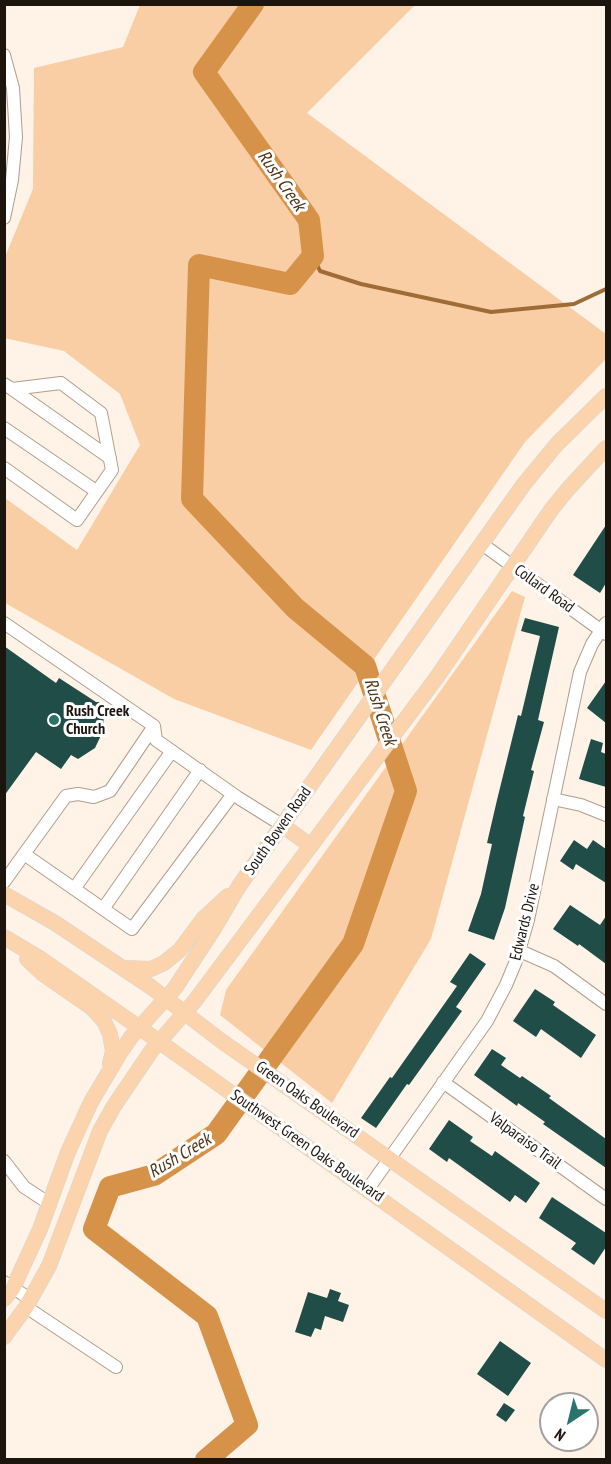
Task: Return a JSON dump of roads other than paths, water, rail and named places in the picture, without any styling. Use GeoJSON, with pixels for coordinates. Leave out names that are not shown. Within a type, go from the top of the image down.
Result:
{"type":"FeatureCollection","features":[{"type":"Feature","properties":{"kind":"main road","name":"South Bowen Road"},"geometry":{"type":"LineString","coordinates":[[7,1290],[50,1204],[68,1152],[91,1102],[126,1045],[166,998],[215,927],[239,886],[315,777],[540,464],[582,418],[606,396]]}},
{"type":"Feature","properties":{"kind":"main road","name":"South Bowen Road"},"geometry":{"type":"LineString","coordinates":[[4,1337],[28,1303],[49,1266],[100,1131],[114,1106],[159,1042],[311,846],[437,676],[512,565],[568,489],[606,448]]}},
{"type":"Feature","properties":{"kind":"main road"},"geometry":{"type":"LineString","coordinates":[[282,825],[311,846]]}},
{"type":"Feature","properties":{"kind":"main road"},"geometry":{"type":"LineString","coordinates":[[123,968],[151,969],[164,963],[180,950],[203,918],[239,886]]}},
{"type":"Feature","properties":{"kind":"main road","name":"Green Oaks Boulevard"},"geometry":{"type":"LineString","coordinates":[[4,894],[55,923],[123,968],[220,1040],[606,1311]]}},
{"type":"Feature","properties":{"kind":"main road"},"geometry":{"type":"LineString","coordinates":[[4,938],[43,974],[92,1008],[104,1021],[110,1034],[113,1051],[108,1073]]}},
{"type":"Feature","properties":{"kind":"main road","name":"Southwest Green Oaks Boulevard"},"geometry":{"type":"LineString","coordinates":[[4,938],[41,959],[140,1028],[606,1360]]}},
{"type":"Feature","properties":{"kind":"main road"},"geometry":{"type":"LineString","coordinates":[[50,1204],[71,1209]]}},
{"type":"Feature","properties":{"kind":"street"},"geometry":{"type":"LineString","coordinates":[[4,55],[13,88],[16,137],[12,180],[4,218]]}},
{"type":"Feature","properties":{"kind":"street"},"geometry":{"type":"LineString","coordinates":[[4,468],[77,520],[112,470],[101,413],[61,383],[8,386]]}},
{"type":"Feature","properties":{"kind":"street"},"geometry":{"type":"LineString","coordinates":[[8,386],[110,458]]}},
{"type":"Feature","properties":{"kind":"street"},"geometry":{"type":"LineString","coordinates":[[4,428],[96,491]]}},
{"type":"Feature","properties":{"kind":"street","name":"Collard Road"},"geometry":{"type":"LineString","coordinates":[[482,544],[605,629]]}},
{"type":"Feature","properties":{"kind":"street"},"geometry":{"type":"LineString","coordinates":[[4,623],[154,726],[156,740],[282,825]]}},
{"type":"Feature","properties":{"kind":"street","name":"Edwards Drive"},"geometry":{"type":"LineString","coordinates":[[368,1189],[493,1010],[506,985],[520,951],[580,672],[592,644],[605,629]]}},
{"type":"Feature","properties":{"kind":"street"},"geometry":{"type":"LineString","coordinates":[[4,882],[66,796],[78,794],[94,797],[110,791],[154,726]]}},
{"type":"Feature","properties":{"kind":"street"},"geometry":{"type":"LineString","coordinates":[[74,889],[172,751]]}},
{"type":"Feature","properties":{"kind":"street"},"geometry":{"type":"LineString","coordinates":[[103,909],[200,770]]}},
{"type":"Feature","properties":{"kind":"street"},"geometry":{"type":"LineString","coordinates":[[24,854],[132,929],[233,794]]}},
{"type":"Feature","properties":{"kind":"street"},"geometry":{"type":"LineString","coordinates":[[554,799],[581,805],[606,815]]}},
{"type":"Feature","properties":{"kind":"street"},"geometry":{"type":"LineString","coordinates":[[520,951],[554,966],[606,1004]]}},
{"type":"Feature","properties":{"kind":"street","name":"Valparaiso Trail"},"geometry":{"type":"LineString","coordinates":[[443,1082],[606,1199]]}},
{"type":"Feature","properties":{"kind":"street"},"geometry":{"type":"LineString","coordinates":[[4,1161],[24,1187],[50,1204]]}},
{"type":"Feature","properties":{"kind":"street"},"geometry":{"type":"LineString","coordinates":[[7,1290],[117,1367]]}},
{"type":"Feature","properties":{"kind":"waterway","name":"Rush Creek"},"geometry":{"type":"LineString","coordinates":[[206,1460],[247,1425],[207,1316],[94,1229],[110,1187],[154,1175],[216,1134],[353,944],[406,791],[365,666],[295,608],[192,499],[199,265],[290,284],[313,256],[309,220],[204,72],[253,4]]}},
{"type":"Feature","properties":{"kind":"waterway"},"geometry":{"type":"LineString","coordinates":[[313,256],[320,271],[361,284],[491,312],[574,304],[606,289]]}},
{"type":"Feature","properties":{"kind":"place","name":"Rush Creek Church"},"geometry":{"type":"Point","coordinates":[54,720]}}]}
